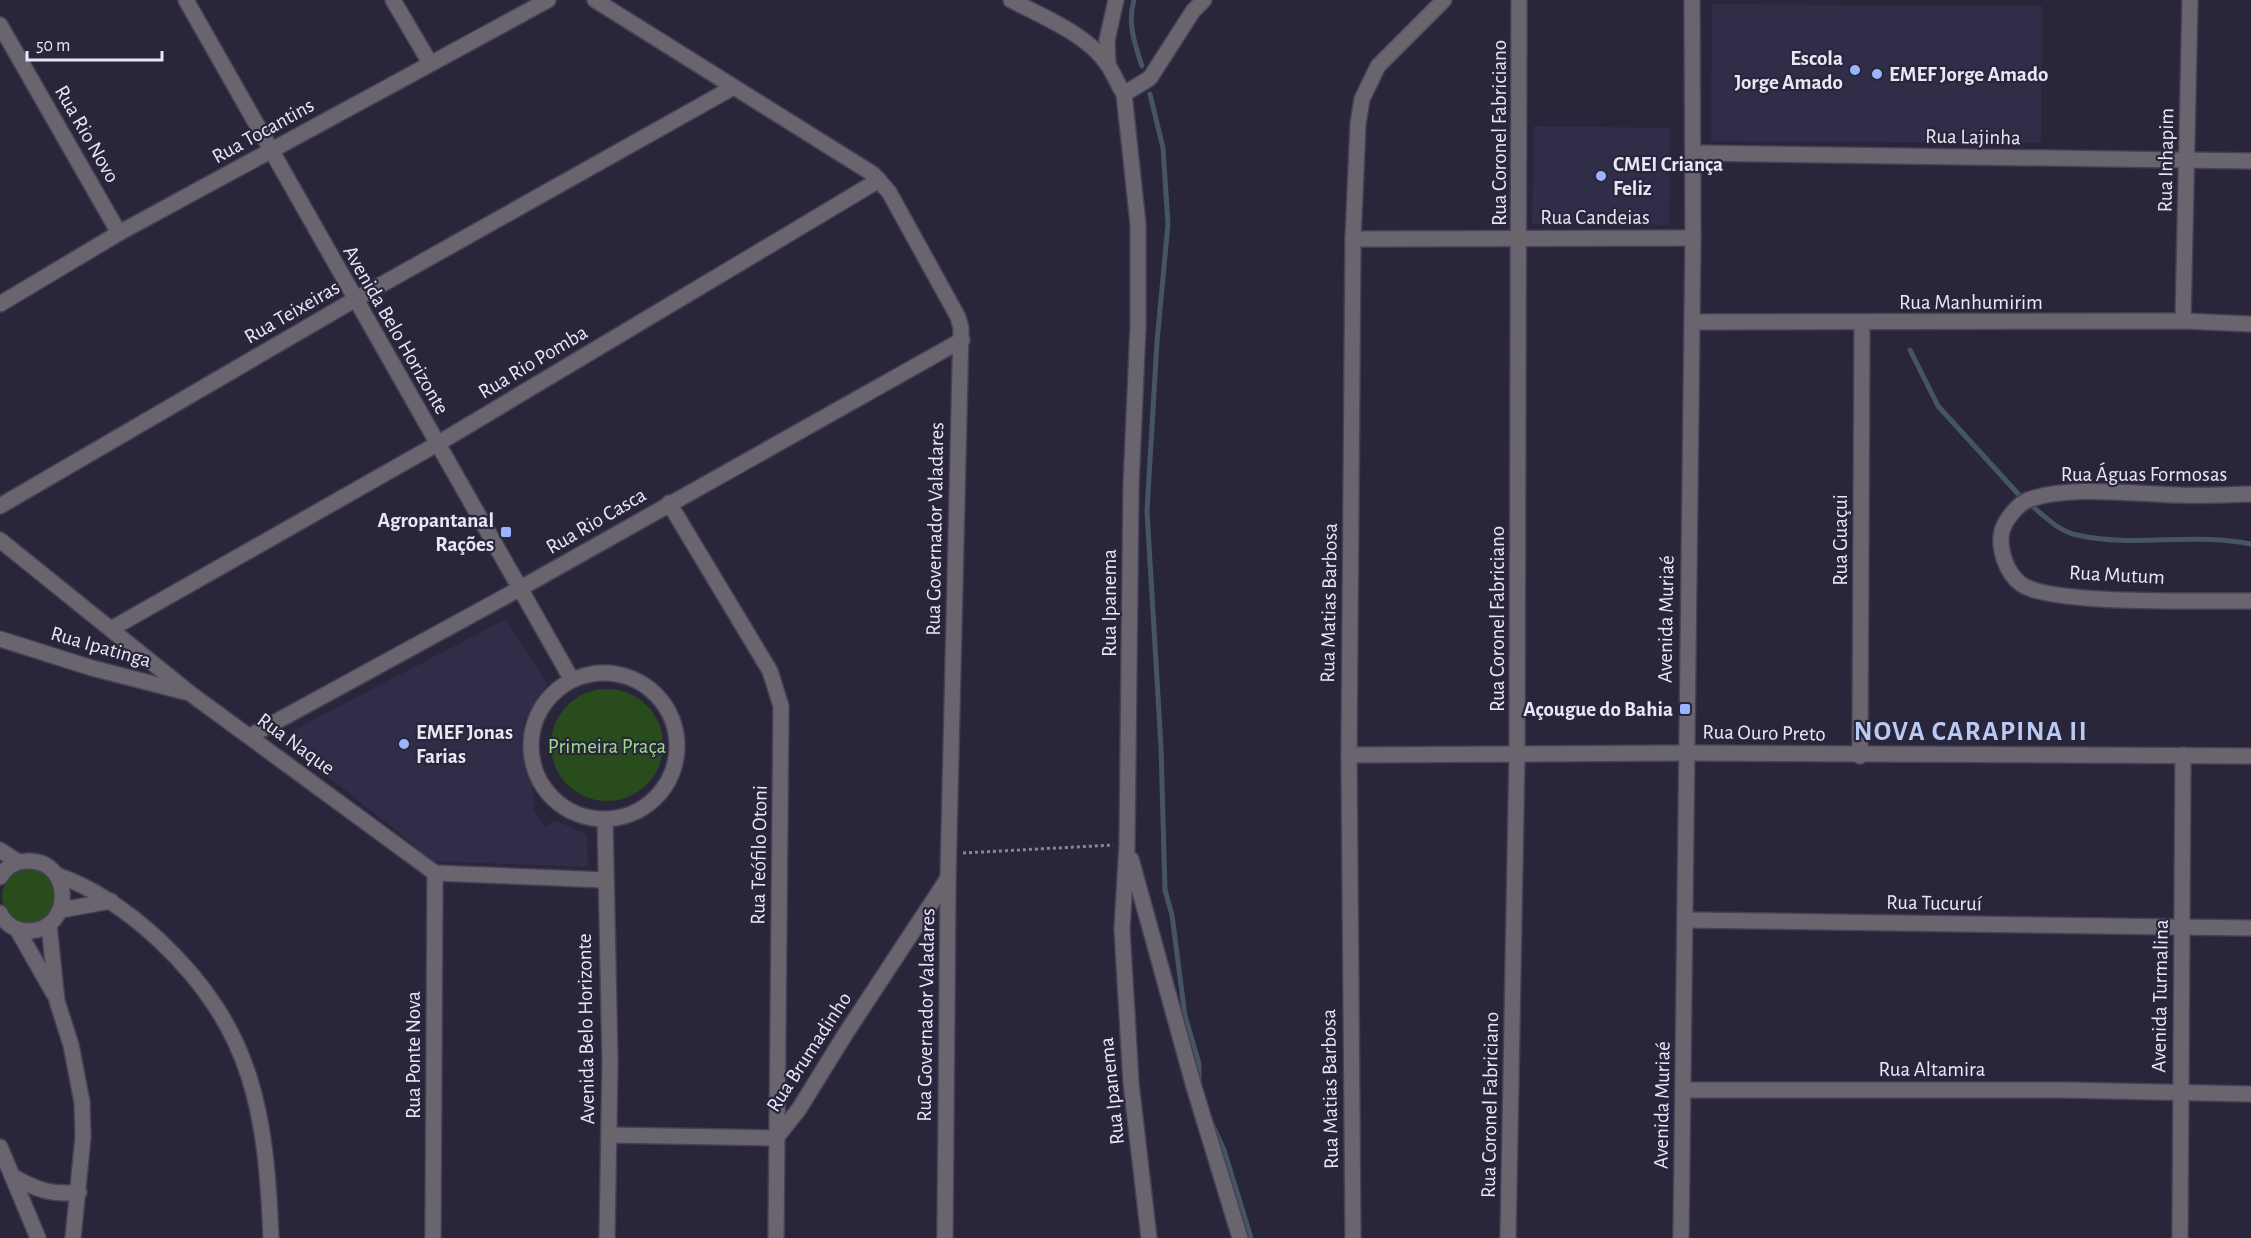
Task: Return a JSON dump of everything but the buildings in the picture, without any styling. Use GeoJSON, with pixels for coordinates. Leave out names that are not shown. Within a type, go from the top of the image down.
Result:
{"type":"FeatureCollection","features":[{"type":"Feature","properties":{"kind":"street","name":"Avenida Belo Horizonte"},"geometry":{"type":"LineString","coordinates":[[186,0],[354,300],[572,680]]}},
{"type":"Feature","properties":{"kind":"street"},"geometry":{"type":"LineString","coordinates":[[393,0],[430,63]]}},
{"type":"Feature","properties":{"kind":"street","name":"Rua Tocantins"},"geometry":{"type":"LineString","coordinates":[[0,304],[120,233],[548,0]]}},
{"type":"Feature","properties":{"kind":"street","name":"Rua Governador Valadares"},"geometry":{"type":"LineString","coordinates":[[595,0],[732,88],[873,174],[889,192],[958,317],[962,340],[957,441],[948,878],[945,1238]]}},
{"type":"Feature","properties":{"kind":"street"},"geometry":{"type":"LineString","coordinates":[[1011,0],[1074,34],[1108,65],[1124,94],[1150,78],[1193,11],[1204,0]]}},
{"type":"Feature","properties":{"kind":"street"},"geometry":{"type":"LineString","coordinates":[[1108,65],[1107,40],[1116,0]]}},
{"type":"Feature","properties":{"kind":"street","name":"Rua Matias Barbosa"},"geometry":{"type":"LineString","coordinates":[[1353,1238],[1348,755],[1353,239],[1358,124],[1368,82],[1377,66],[1444,0]]}},
{"type":"Feature","properties":{"kind":"street","name":"Rua Coronel Fabriciano"},"geometry":{"type":"LineString","coordinates":[[1508,1238],[1517,754],[1521,237],[1520,0]]}},
{"type":"Feature","properties":{"kind":"street","name":"Avenida Muriaé"},"geometry":{"type":"LineString","coordinates":[[1681,1238],[1694,153],[1692,0]]}},
{"type":"Feature","properties":{"kind":"street","name":"Rua Inhapim"},"geometry":{"type":"LineString","coordinates":[[2183,321],[2190,0]]}},
{"type":"Feature","properties":{"kind":"street","name":"Rua Rio Novo"},"geometry":{"type":"LineString","coordinates":[[0,25],[120,233]]}},
{"type":"Feature","properties":{"kind":"street","name":"Rua Teixeiras"},"geometry":{"type":"LineString","coordinates":[[0,506],[354,300],[732,88]]}},
{"type":"Feature","properties":{"kind":"street","name":"Rua Ipanema"},"geometry":{"type":"LineString","coordinates":[[1124,94],[1138,224],[1138,327],[1131,486],[1127,844],[1122,929],[1124,999],[1149,1238]]}},
{"type":"Feature","properties":{"kind":"street","name":"Rua Lajinha"},"geometry":{"type":"LineString","coordinates":[[1694,153],[2188,162],[2251,161]]}},
{"type":"Feature","properties":{"kind":"street","name":"Rua Rio Pomba"},"geometry":{"type":"LineString","coordinates":[[111,629],[437,444],[879,180]]}},
{"type":"Feature","properties":{"kind":"street","name":"Rua Candeias"},"geometry":{"type":"LineString","coordinates":[[1353,239],[1693,238]]}},
{"type":"Feature","properties":{"kind":"street","name":"Rua Manhumirim"},"geometry":{"type":"LineString","coordinates":[[1692,322],[1862,324],[2183,321],[2251,324]]}},
{"type":"Feature","properties":{"kind":"street","name":"Rua Guaçui"},"geometry":{"type":"LineString","coordinates":[[1860,756],[1862,324]]}},
{"type":"Feature","properties":{"kind":"street","name":"Rua Rio Casca"},"geometry":{"type":"LineString","coordinates":[[250,736],[519,589],[669,502],[962,340]]}},
{"type":"Feature","properties":{"kind":"street","name":"Rua Águas Formosas"},"geometry":{"type":"LineString","coordinates":[[2003,551],[2002,531],[2012,513],[2026,501],[2040,497],[2087,492],[2181,495],[2251,494]]}},
{"type":"Feature","properties":{"kind":"street","name":"Rua Teófilo Otoni"},"geometry":{"type":"LineString","coordinates":[[669,502],[771,671],[781,706],[776,1238]]}},
{"type":"Feature","properties":{"kind":"street","name":"Rua Naque"},"geometry":{"type":"LineString","coordinates":[[0,540],[191,694],[435,873]]}},
{"type":"Feature","properties":{"kind":"street","name":"Rua Mutum"},"geometry":{"type":"LineString","coordinates":[[2003,551],[2008,570],[2014,577],[2021,584],[2041,592],[2085,598],[2251,601]]}},
{"type":"Feature","properties":{"kind":"street","name":"Rua Ipatinga"},"geometry":{"type":"LineString","coordinates":[[0,639],[92,668],[191,694]]}},
{"type":"Feature","properties":{"kind":"street"},"geometry":{"type":"LineString","coordinates":[[608,672],[626,676],[643,684],[657,696],[668,711],[675,729],[677,747],[674,766],[667,783],[656,798],[641,809],[624,816],[605,819],[584,816],[564,807],[547,792],[536,773],[531,752],[532,730],[540,709],[554,692],[572,680],[590,674],[608,672]]}},
{"type":"Feature","properties":{"kind":"street","name":"Rua Ouro Preto"},"geometry":{"type":"LineString","coordinates":[[1348,755],[1686,753],[1860,756],[2251,756]]}},
{"type":"Feature","properties":{"kind":"street","name":"Avenida Turmalina"},"geometry":{"type":"LineString","coordinates":[[2180,1238],[2183,755]]}},
{"type":"Feature","properties":{"kind":"street","name":"Avenida Belo Horizonte"},"geometry":{"type":"LineString","coordinates":[[605,819],[610,1062],[607,1238]]}},
{"type":"Feature","properties":{"kind":"street"},"geometry":{"type":"LineString","coordinates":[[1127,844],[1194,1087],[1240,1238]]}},
{"type":"Feature","properties":{"kind":"street"},"geometry":{"type":"LineString","coordinates":[[0,850],[18,862],[39,862],[57,875],[88,887],[111,901],[151,932],[188,967],[215,1003],[239,1048],[255,1094],[268,1163],[271,1238]]}},
{"type":"Feature","properties":{"kind":"street"},"geometry":{"type":"LineString","coordinates":[[0,877],[18,862]]}},
{"type":"Feature","properties":{"kind":"street"},"geometry":{"type":"LineString","coordinates":[[435,873],[605,880]]}},
{"type":"Feature","properties":{"kind":"street","name":"Rua Ponte Nova"},"geometry":{"type":"LineString","coordinates":[[433,1238],[435,873]]}},
{"type":"Feature","properties":{"kind":"street"},"geometry":{"type":"LineString","coordinates":[[0,913],[8,924],[17,929],[38,930],[48,925],[61,910],[63,892],[57,875]]}},
{"type":"Feature","properties":{"kind":"street","name":"Rua Brumadinho"},"geometry":{"type":"LineString","coordinates":[[609,1135],[776,1138],[799,1109],[948,878]]}},
{"type":"Feature","properties":{"kind":"street"},"geometry":{"type":"LineString","coordinates":[[61,910],[111,901]]}},
{"type":"Feature","properties":{"kind":"street","name":"Rua Tucuruí"},"geometry":{"type":"LineString","coordinates":[[1685,920],[2251,928]]}},
{"type":"Feature","properties":{"kind":"street"},"geometry":{"type":"LineString","coordinates":[[48,925],[57,1001],[71,1045],[82,1102],[83,1137],[73,1238]]}},
{"type":"Feature","properties":{"kind":"street"},"geometry":{"type":"LineString","coordinates":[[17,929],[57,1001]]}},
{"type":"Feature","properties":{"kind":"street","name":"Rua Altamira"},"geometry":{"type":"LineString","coordinates":[[1683,1090],[2251,1094]]}},
{"type":"Feature","properties":{"kind":"street"},"geometry":{"type":"LineString","coordinates":[[0,1147],[38,1238]]}},
{"type":"Feature","properties":{"kind":"street"},"geometry":{"type":"LineString","coordinates":[[12,1176],[42,1191],[65,1194],[79,1192]]}},
{"type":"Feature","properties":{"kind":"path"},"geometry":{"type":"LineString","coordinates":[[950,854],[1127,844]]}},
{"type":"Feature","properties":{"kind":"shaded area","name":"EMEF Jorge Amado"},"geometry":{"type":"Polygon","coordinates":[[[1712,4],[2042,6],[2041,143],[1711,141],[1712,4]]]}},
{"type":"Feature","properties":{"kind":"shaded area","name":"CMEI Criança Feliz"},"geometry":{"type":"Polygon","coordinates":[[[1534,126],[1670,128],[1669,225],[1532,224],[1534,126]]]}},
{"type":"Feature","properties":{"kind":"shaded area","name":"EMEF Jonas Farias"},"geometry":{"type":"Polygon","coordinates":[[[506,619],[547,684],[525,719],[521,745],[532,785],[534,811],[546,827],[554,820],[587,834],[588,867],[434,861],[286,743],[294,730],[506,619]]]}},
{"type":"Feature","properties":{"kind":"green space","name":"Primeira Praça"},"geometry":{"type":"Polygon","coordinates":[[[607,689],[628,693],[647,705],[659,724],[663,745],[659,766],[647,785],[628,797],[607,801],[586,797],[567,785],[555,766],[551,745],[555,724],[567,705],[586,693],[607,689]]]}},
{"type":"Feature","properties":{"kind":"green space"},"geometry":{"type":"Polygon","coordinates":[[[24,869],[34,869],[48,877],[54,886],[56,896],[54,906],[48,915],[34,923],[24,923],[7,911],[2,901],[2,891],[14,874],[24,869]]]}},
{"type":"Feature","properties":{"kind":"waterway"},"geometry":{"type":"LineString","coordinates":[[1134,0],[1131,17],[1142,66]]}},
{"type":"Feature","properties":{"kind":"waterway"},"geometry":{"type":"LineString","coordinates":[[1150,94],[1163,148],[1168,224],[1157,342],[1147,511],[1161,747],[1165,890],[1172,915],[1185,1016],[1199,1064],[1199,1085]]}},
{"type":"Feature","properties":{"kind":"waterway"},"geometry":{"type":"LineString","coordinates":[[1910,350],[1938,406],[2020,496]]}},
{"type":"Feature","properties":{"kind":"waterway"},"geometry":{"type":"LineString","coordinates":[[2031,505],[2058,527],[2077,535],[2099,539],[2208,539],[2251,544]]}},
{"type":"Feature","properties":{"kind":"waterway"},"geometry":{"type":"LineString","coordinates":[[1212,1124],[1224,1150],[1251,1238]]}},
{"type":"Feature","properties":{"kind":"place","name":"Escola Jorge Amado"},"geometry":{"type":"Point","coordinates":[1855,70]}},
{"type":"Feature","properties":{"kind":"place","name":"EMEF Jorge Amado"},"geometry":{"type":"Point","coordinates":[1877,74]}},
{"type":"Feature","properties":{"kind":"place","name":"CMEI Criança Feliz"},"geometry":{"type":"Point","coordinates":[1601,176]}},
{"type":"Feature","properties":{"kind":"place","name":"Agropantanal Rações"},"geometry":{"type":"Point","coordinates":[506,532]}},
{"type":"Feature","properties":{"kind":"place","name":"Açougue do Bahia"},"geometry":{"type":"Point","coordinates":[1685,709]}},
{"type":"Feature","properties":{"kind":"place","name":"EMEF Jonas Farias"},"geometry":{"type":"Point","coordinates":[404,744]}},
{"type":"Feature","properties":{"kind":"district","name":"NOVA CARAPINA II"},"geometry":{"type":"Point","coordinates":[1971,731]}}]}
